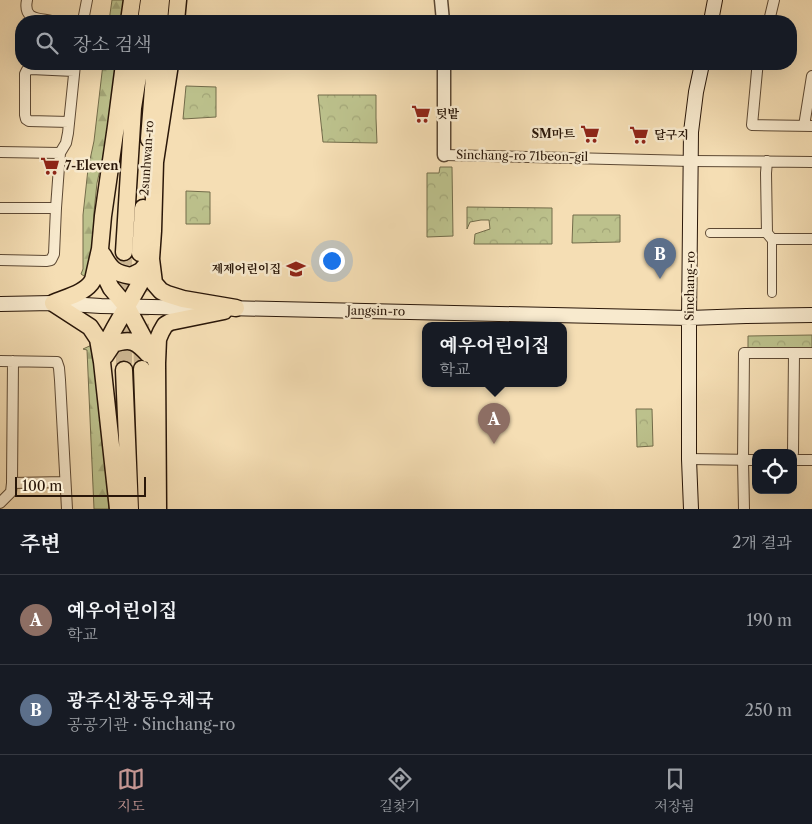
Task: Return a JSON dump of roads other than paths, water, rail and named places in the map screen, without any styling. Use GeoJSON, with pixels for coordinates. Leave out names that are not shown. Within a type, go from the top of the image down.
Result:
{"type":"FeatureCollection","features":[{"type":"Feature","properties":{"kind":"highway"},"geometry":{"type":"LineString","coordinates":[[130,15],[132,0]]}},
{"type":"Feature","properties":{"kind":"highway"},"geometry":{"type":"LineString","coordinates":[[147,15],[149,0]]}},
{"type":"Feature","properties":{"kind":"highway"},"geometry":{"type":"LineString","coordinates":[[160,15],[161,0]]}},
{"type":"Feature","properties":{"kind":"highway"},"geometry":{"type":"LineString","coordinates":[[177,15],[178,0]]}},
{"type":"Feature","properties":{"kind":"highway"},"geometry":{"type":"LineString","coordinates":[[53,303],[85,290],[93,280],[100,249],[123,70]]}},
{"type":"Feature","properties":{"kind":"highway","name":"2sunhwan-ro"},"geometry":{"type":"LineString","coordinates":[[138,255],[133,108],[139,70]]}},
{"type":"Feature","properties":{"kind":"highway","name":"2sunhwan-ro"},"geometry":{"type":"LineString","coordinates":[[138,255],[154,70]]}},
{"type":"Feature","properties":{"kind":"highway"},"geometry":{"type":"LineString","coordinates":[[100,249],[112,269],[119,274],[131,276],[141,271],[138,255],[153,231],[155,162],[169,70]]}},
{"type":"Feature","properties":{"kind":"highway"},"geometry":{"type":"LineString","coordinates":[[100,249],[104,274],[111,288],[127,307],[149,366],[158,509]]}},
{"type":"Feature","properties":{"kind":"highway"},"geometry":{"type":"LineString","coordinates":[[102,362],[107,342],[147,271],[138,255]]}},
{"type":"Feature","properties":{"kind":"highway"},"geometry":{"type":"LineString","coordinates":[[138,255],[154,283],[161,291],[184,299],[236,308]]}},
{"type":"Feature","properties":{"kind":"highway"},"geometry":{"type":"LineString","coordinates":[[53,303],[90,327],[98,339],[118,509]]}},
{"type":"Feature","properties":{"kind":"highway"},"geometry":{"type":"LineString","coordinates":[[147,509],[149,366],[158,339],[165,325],[170,322],[236,308]]}},
{"type":"Feature","properties":{"kind":"highway"},"geometry":{"type":"LineString","coordinates":[[102,362],[113,344],[126,340],[138,344],[149,366]]}},
{"type":"Feature","properties":{"kind":"highway"},"geometry":{"type":"LineString","coordinates":[[124,370],[130,509]]}},
{"type":"Feature","properties":{"kind":"main road"},"geometry":{"type":"LineString","coordinates":[[712,15],[715,0]]}},
{"type":"Feature","properties":{"kind":"main road","name":"Sinchang-ro"},"geometry":{"type":"LineString","coordinates":[[690,509],[689,318],[691,132],[701,70]]}},
{"type":"Feature","properties":{"kind":"main road","name":"Jangsin-ro"},"geometry":{"type":"LineString","coordinates":[[0,304],[53,303],[127,307],[689,318],[812,315]]}},
{"type":"Feature","properties":{"kind":"street"},"geometry":{"type":"LineString","coordinates":[[27,0],[27,13],[30,15]]}},
{"type":"Feature","properties":{"kind":"street"},"geometry":{"type":"LineString","coordinates":[[84,15],[87,0]]}},
{"type":"Feature","properties":{"kind":"street"},"geometry":{"type":"LineString","coordinates":[[441,0],[442,15]]}},
{"type":"Feature","properties":{"kind":"street"},"geometry":{"type":"LineString","coordinates":[[770,15],[774,0]]}},
{"type":"Feature","properties":{"kind":"street"},"geometry":{"type":"LineString","coordinates":[[27,70],[25,74],[26,119],[29,121],[69,122]]}},
{"type":"Feature","properties":{"kind":"street"},"geometry":{"type":"LineString","coordinates":[[0,260],[46,261],[51,260],[54,254],[60,153],[66,143],[68,133],[75,70]]}},
{"type":"Feature","properties":{"kind":"street","name":"Sinchang-ro 71beon-gil"},"geometry":{"type":"LineString","coordinates":[[444,70],[444,154],[691,161],[812,162]]}},
{"type":"Feature","properties":{"kind":"street"},"geometry":{"type":"LineString","coordinates":[[756,70],[752,125],[808,126],[812,76]]}},
{"type":"Feature","properties":{"kind":"street"},"geometry":{"type":"LineString","coordinates":[[0,152],[60,153]]}},
{"type":"Feature","properties":{"kind":"street"},"geometry":{"type":"LineString","coordinates":[[767,162],[772,294]]}},
{"type":"Feature","properties":{"kind":"street"},"geometry":{"type":"LineString","coordinates":[[0,208],[56,208]]}},
{"type":"Feature","properties":{"kind":"street"},"geometry":{"type":"LineString","coordinates":[[710,233],[812,239]]}},
{"type":"Feature","properties":{"kind":"street"},"geometry":{"type":"LineString","coordinates":[[744,509],[744,353],[812,353]]}},
{"type":"Feature","properties":{"kind":"street"},"geometry":{"type":"LineString","coordinates":[[793,449],[794,354]]}},
{"type":"Feature","properties":{"kind":"street"},"geometry":{"type":"LineString","coordinates":[[0,361],[57,362],[60,380],[66,509]]}},
{"type":"Feature","properties":{"kind":"street"},"geometry":{"type":"LineString","coordinates":[[0,503],[10,492],[12,482],[13,362]]}},
{"type":"Feature","properties":{"kind":"street"},"geometry":{"type":"LineString","coordinates":[[689,459],[752,460]]}},
{"type":"Feature","properties":{"kind":"street"},"geometry":{"type":"LineString","coordinates":[[797,460],[812,460]]}},
{"type":"Feature","properties":{"kind":"street"},"geometry":{"type":"LineString","coordinates":[[12,482],[65,482]]}},
{"type":"Feature","properties":{"kind":"tunnel"},"geometry":{"type":"LineString","coordinates":[[124,252],[124,370]]}},
{"type":"Feature","properties":{"kind":"tunnel"},"geometry":{"type":"LineString","coordinates":[[140,276],[142,369]]}},
{"type":"Feature","properties":{"kind":"place","name":"텃밭"},"geometry":{"type":"Point","coordinates":[421,114]}},
{"type":"Feature","properties":{"kind":"place","name":"SM마트"},"geometry":{"type":"Point","coordinates":[590,134]}},
{"type":"Feature","properties":{"kind":"place","name":"달구지"},"geometry":{"type":"Point","coordinates":[639,135]}},
{"type":"Feature","properties":{"kind":"place","name":"7-Eleven"},"geometry":{"type":"Point","coordinates":[50,166]}},
{"type":"Feature","properties":{"kind":"place","name":"제제어린이집"},"geometry":{"type":"Point","coordinates":[296,269]}},
{"type":"Feature","properties":{"kind":"place","name":"광주신창동우체국"},"geometry":{"type":"Point","coordinates":[660,279]}},
{"type":"Feature","properties":{"kind":"place","name":"예우어린이집"},"geometry":{"type":"Point","coordinates":[494,444]}}]}
